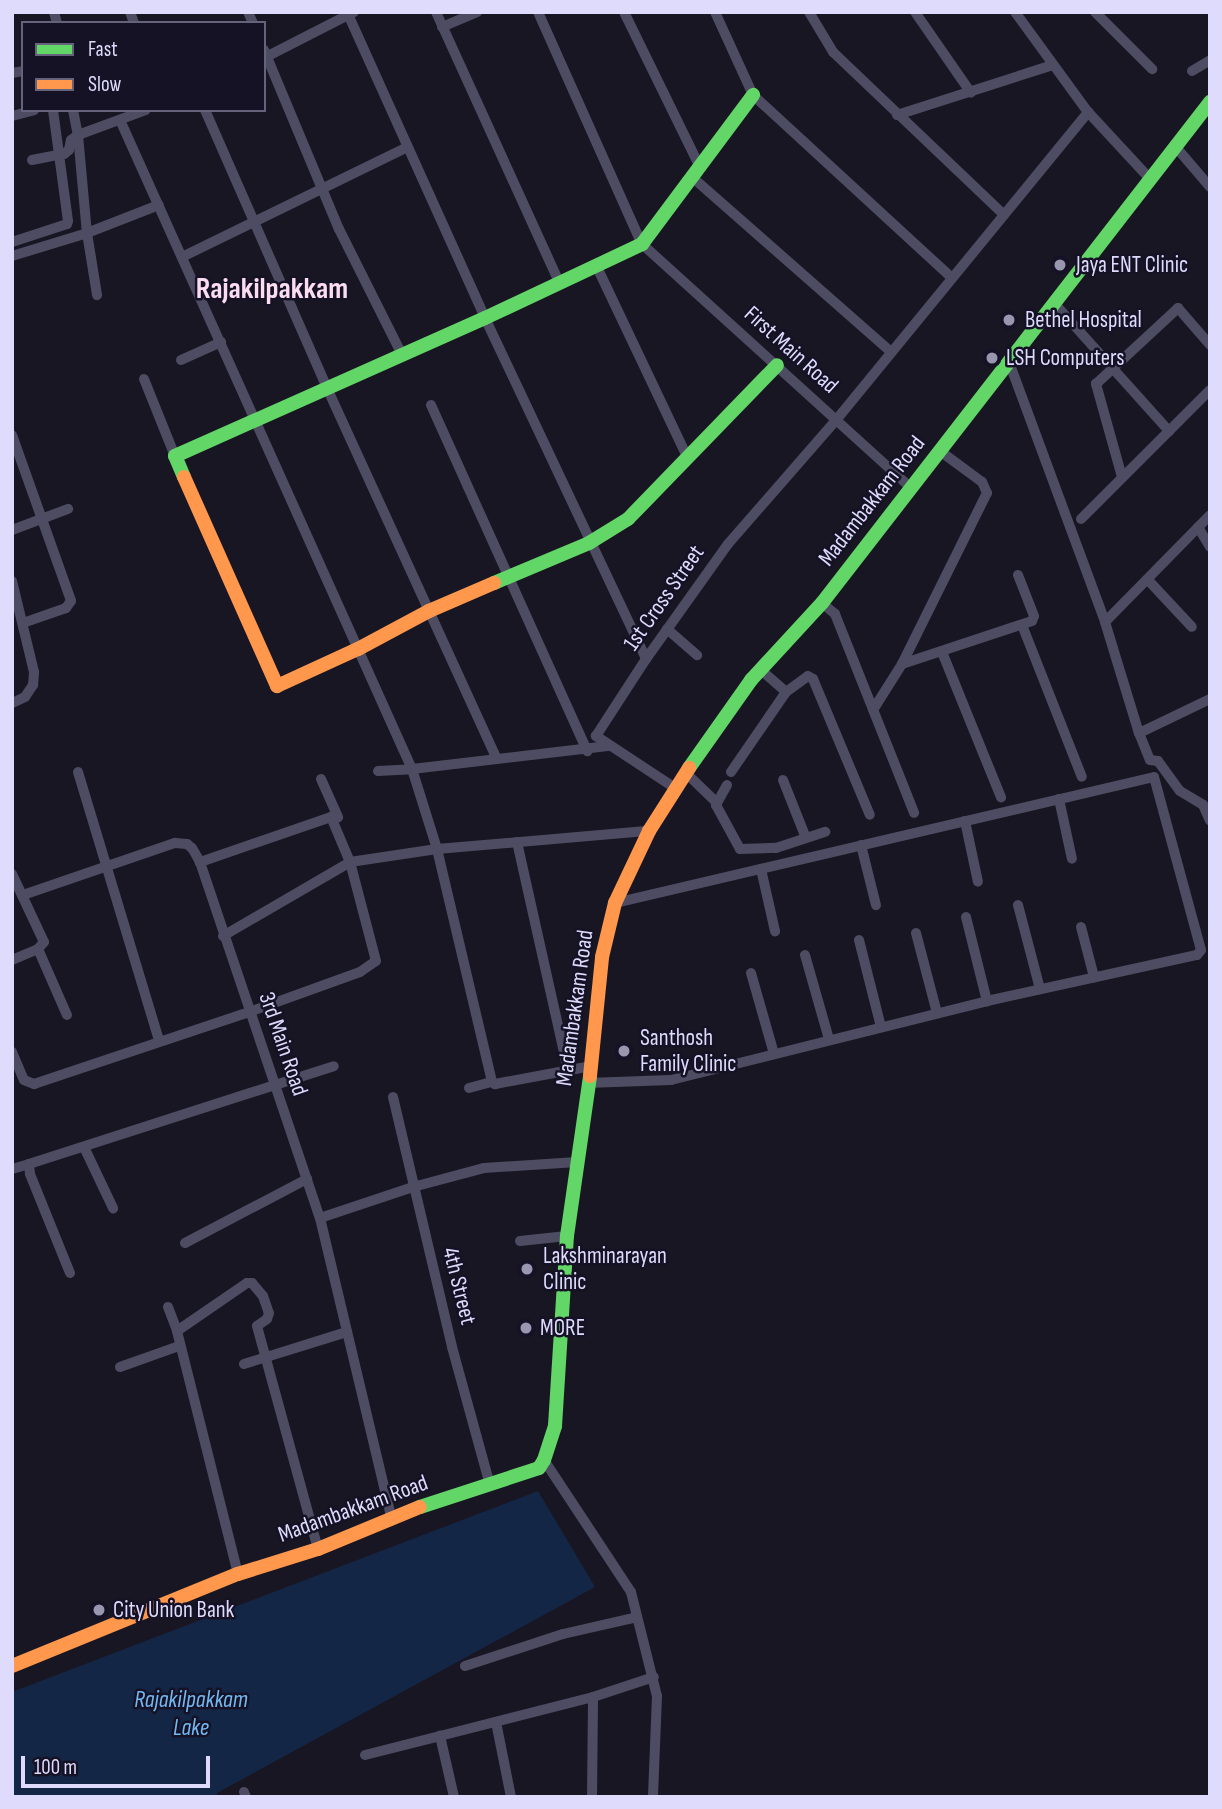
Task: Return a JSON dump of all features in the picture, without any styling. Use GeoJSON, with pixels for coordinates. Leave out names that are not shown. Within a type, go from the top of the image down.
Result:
{"type":"FeatureCollection","features":[{"type":"Feature","properties":{"kind":"street"},"geometry":{"type":"LineString","coordinates":[[436,12],[559,282]]}},
{"type":"Feature","properties":{"kind":"street"},"geometry":{"type":"LineString","coordinates":[[442,27],[477,12]]}},
{"type":"Feature","properties":{"kind":"street"},"geometry":{"type":"LineString","coordinates":[[538,12],[642,244]]}},
{"type":"Feature","properties":{"kind":"street"},"geometry":{"type":"LineString","coordinates":[[624,12],[696,172],[891,352]]}},
{"type":"Feature","properties":{"kind":"street"},"geometry":{"type":"LineString","coordinates":[[715,12],[754,95],[952,278]]}},
{"type":"Feature","properties":{"kind":"street"},"geometry":{"type":"LineString","coordinates":[[809,12],[833,52],[1004,215]]}},
{"type":"Feature","properties":{"kind":"street"},"geometry":{"type":"LineString","coordinates":[[915,12],[971,93]]}},
{"type":"Feature","properties":{"kind":"street"},"geometry":{"type":"LineString","coordinates":[[1015,12],[1088,112],[1150,179]]}},
{"type":"Feature","properties":{"kind":"street"},"geometry":{"type":"LineString","coordinates":[[1096,12],[1152,69]]}},
{"type":"Feature","properties":{"kind":"street"},"geometry":{"type":"LineString","coordinates":[[266,55],[350,13],[485,318],[646,659]]}},
{"type":"Feature","properties":{"kind":"street"},"geometry":{"type":"LineString","coordinates":[[266,57],[323,190],[402,355]]}},
{"type":"Feature","properties":{"kind":"street"},"geometry":{"type":"LineString","coordinates":[[1192,71],[1210,60]]}},
{"type":"Feature","properties":{"kind":"street"},"geometry":{"type":"LineString","coordinates":[[897,115],[1053,65]]}},
{"type":"Feature","properties":{"kind":"street"},"geometry":{"type":"LineString","coordinates":[[176,456],[485,318],[642,244],[754,95]]}},
{"type":"Feature","properties":{"kind":"street","name":"Madambakkam Road"},"geometry":{"type":"LineString","coordinates":[[12,1666],[238,1574],[318,1549],[391,1517],[539,1468],[555,1426],[567,1236],[591,1066],[602,957],[615,903],[649,831],[675,788],[761,670],[822,603],[1210,102]]}},
{"type":"Feature","properties":{"kind":"street"},"geometry":{"type":"LineString","coordinates":[[12,242],[67,224],[69,217],[53,112]]}},
{"type":"Feature","properties":{"kind":"street"},"geometry":{"type":"LineString","coordinates":[[73,112],[97,295]]}},
{"type":"Feature","properties":{"kind":"street"},"geometry":{"type":"LineString","coordinates":[[32,160],[59,155],[69,150],[69,142],[78,135],[141,112]]}},
{"type":"Feature","properties":{"kind":"street"},"geometry":{"type":"LineString","coordinates":[[206,112],[327,388],[497,759]]}},
{"type":"Feature","properties":{"kind":"street","name":"1st Cross Street"},"geometry":{"type":"LineString","coordinates":[[596,736],[646,659],[729,544],[836,419],[1088,112]]}},
{"type":"Feature","properties":{"kind":"street"},"geometry":{"type":"LineString","coordinates":[[120,120],[412,769],[437,849],[492,1082]]}},
{"type":"Feature","properties":{"kind":"street"},"geometry":{"type":"LineString","coordinates":[[1175,146],[1210,187]]}},
{"type":"Feature","properties":{"kind":"street"},"geometry":{"type":"LineString","coordinates":[[182,257],[408,148]]}},
{"type":"Feature","properties":{"kind":"street"},"geometry":{"type":"LineString","coordinates":[[12,256],[87,233],[159,205]]}},
{"type":"Feature","properties":{"kind":"street","name":"First Main Road"},"geometry":{"type":"LineString","coordinates":[[642,244],[911,488]]}},
{"type":"Feature","properties":{"kind":"street"},"geometry":{"type":"LineString","coordinates":[[596,265],[688,459]]}},
{"type":"Feature","properties":{"kind":"street"},"geometry":{"type":"LineString","coordinates":[[1055,304],[1169,431]]}},
{"type":"Feature","properties":{"kind":"street"},"geometry":{"type":"LineString","coordinates":[[1122,477],[1096,384],[1178,308],[1210,345]]}},
{"type":"Feature","properties":{"kind":"street"},"geometry":{"type":"LineString","coordinates":[[181,360],[221,342]]}},
{"type":"Feature","properties":{"kind":"street"},"geometry":{"type":"LineString","coordinates":[[1009,362],[1105,622],[1150,760],[1158,761],[1180,790],[1203,806],[1210,821]]}},
{"type":"Feature","properties":{"kind":"street"},"geometry":{"type":"LineString","coordinates":[[144,379],[277,686],[358,649],[429,611],[589,543],[628,519],[777,365]]}},
{"type":"Feature","properties":{"kind":"street"},"geometry":{"type":"LineString","coordinates":[[1082,519],[1210,390]]}},
{"type":"Feature","properties":{"kind":"street"},"geometry":{"type":"LineString","coordinates":[[431,405],[587,751]]}},
{"type":"Feature","properties":{"kind":"street"},"geometry":{"type":"LineString","coordinates":[[12,435],[71,601],[66,608],[23,624]]}},
{"type":"Feature","properties":{"kind":"street"},"geometry":{"type":"LineString","coordinates":[[873,710],[902,664],[987,493],[982,482],[940,451]]}},
{"type":"Feature","properties":{"kind":"street"},"geometry":{"type":"LineString","coordinates":[[12,530],[68,509]]}},
{"type":"Feature","properties":{"kind":"street"},"geometry":{"type":"LineString","coordinates":[[1105,622],[1210,515]]}},
{"type":"Feature","properties":{"kind":"street"},"geometry":{"type":"LineString","coordinates":[[1198,527],[1210,547]]}},
{"type":"Feature","properties":{"kind":"street"},"geometry":{"type":"LineString","coordinates":[[902,664],[1032,621],[1034,616],[1018,575]]}},
{"type":"Feature","properties":{"kind":"street"},"geometry":{"type":"LineString","coordinates":[[12,580],[34,672],[33,685],[25,697],[12,703]]}},
{"type":"Feature","properties":{"kind":"street"},"geometry":{"type":"LineString","coordinates":[[1148,580],[1192,628]]}},
{"type":"Feature","properties":{"kind":"street"},"geometry":{"type":"LineString","coordinates":[[822,603],[835,614],[915,813]]}},
{"type":"Feature","properties":{"kind":"street"},"geometry":{"type":"LineString","coordinates":[[1022,625],[1082,777]]}},
{"type":"Feature","properties":{"kind":"street"},"geometry":{"type":"LineString","coordinates":[[667,629],[697,655]]}},
{"type":"Feature","properties":{"kind":"street"},"geometry":{"type":"LineString","coordinates":[[942,652],[1000,797]]}},
{"type":"Feature","properties":{"kind":"street"},"geometry":{"type":"LineString","coordinates":[[761,670],[786,692]]}},
{"type":"Feature","properties":{"kind":"street"},"geometry":{"type":"LineString","coordinates":[[731,772],[786,692],[808,676],[813,679],[870,815]]}},
{"type":"Feature","properties":{"kind":"street"},"geometry":{"type":"LineString","coordinates":[[1139,733],[1210,699]]}},
{"type":"Feature","properties":{"kind":"street"},"geometry":{"type":"LineString","coordinates":[[581,733],[596,736],[675,788]]}},
{"type":"Feature","properties":{"kind":"street"},"geometry":{"type":"LineString","coordinates":[[378,771],[587,751],[608,746]]}},
{"type":"Feature","properties":{"kind":"street"},"geometry":{"type":"LineString","coordinates":[[78,772],[159,1041]]}},
{"type":"Feature","properties":{"kind":"street"},"geometry":{"type":"LineString","coordinates":[[686,773],[716,802],[740,849],[776,848],[825,832]]}},
{"type":"Feature","properties":{"kind":"street"},"geometry":{"type":"LineString","coordinates":[[587,1083],[671,1080],[987,1000],[1197,955],[1201,945],[1154,777],[615,903]]}},
{"type":"Feature","properties":{"kind":"street"},"geometry":{"type":"LineString","coordinates":[[12,1052],[24,1080],[34,1084],[249,1012],[360,972],[376,961],[351,862],[321,779]]}},
{"type":"Feature","properties":{"kind":"street"},"geometry":{"type":"LineString","coordinates":[[783,780],[806,838]]}},
{"type":"Feature","properties":{"kind":"street"},"geometry":{"type":"LineString","coordinates":[[716,802],[727,785]]}},
{"type":"Feature","properties":{"kind":"street"},"geometry":{"type":"LineString","coordinates":[[1059,799],[1072,859]]}},
{"type":"Feature","properties":{"kind":"street"},"geometry":{"type":"LineString","coordinates":[[23,895],[107,865],[182,843],[192,848],[200,862],[331,817],[337,819],[350,812]]}},
{"type":"Feature","properties":{"kind":"street"},"geometry":{"type":"LineString","coordinates":[[965,821],[978,882]]}},
{"type":"Feature","properties":{"kind":"street"},"geometry":{"type":"LineString","coordinates":[[223,936],[351,862],[437,849],[649,831]]}},
{"type":"Feature","properties":{"kind":"street"},"geometry":{"type":"LineString","coordinates":[[517,842],[568,1071]]}},
{"type":"Feature","properties":{"kind":"street"},"geometry":{"type":"LineString","coordinates":[[861,845],[876,905]]}},
{"type":"Feature","properties":{"kind":"street","name":"3rd Main Road"},"geometry":{"type":"LineString","coordinates":[[200,862],[320,1218],[391,1517]]}},
{"type":"Feature","properties":{"kind":"street"},"geometry":{"type":"LineString","coordinates":[[761,869],[775,931]]}},
{"type":"Feature","properties":{"kind":"street"},"geometry":{"type":"LineString","coordinates":[[12,874],[44,942],[38,949],[12,960]]}},
{"type":"Feature","properties":{"kind":"street"},"geometry":{"type":"LineString","coordinates":[[1018,905],[1040,989]]}},
{"type":"Feature","properties":{"kind":"street"},"geometry":{"type":"LineString","coordinates":[[966,917],[987,1000]]}},
{"type":"Feature","properties":{"kind":"street"},"geometry":{"type":"LineString","coordinates":[[1081,927],[1094,977]]}},
{"type":"Feature","properties":{"kind":"street"},"geometry":{"type":"LineString","coordinates":[[916,933],[937,1013]]}},
{"type":"Feature","properties":{"kind":"street"},"geometry":{"type":"LineString","coordinates":[[859,940],[881,1027]]}},
{"type":"Feature","properties":{"kind":"street"},"geometry":{"type":"LineString","coordinates":[[38,949],[67,1015]]}},
{"type":"Feature","properties":{"kind":"street"},"geometry":{"type":"LineString","coordinates":[[805,955],[829,1039]]}},
{"type":"Feature","properties":{"kind":"street"},"geometry":{"type":"LineString","coordinates":[[751,972],[774,1054]]}},
{"type":"Feature","properties":{"kind":"street"},"geometry":{"type":"LineString","coordinates":[[12,1169],[334,1066]]}},
{"type":"Feature","properties":{"kind":"street"},"geometry":{"type":"LineString","coordinates":[[469,1088],[591,1066]]}},
{"type":"Feature","properties":{"kind":"street","name":"4th Street"},"geometry":{"type":"LineString","coordinates":[[393,1097],[413,1187],[490,1485]]}},
{"type":"Feature","properties":{"kind":"street"},"geometry":{"type":"LineString","coordinates":[[84,1147],[113,1208]]}},
{"type":"Feature","properties":{"kind":"street"},"geometry":{"type":"LineString","coordinates":[[320,1218],[413,1187],[503,1164],[577,1162]]}},
{"type":"Feature","properties":{"kind":"street"},"geometry":{"type":"LineString","coordinates":[[29,1164],[30,1174],[70,1273]]}},
{"type":"Feature","properties":{"kind":"street"},"geometry":{"type":"LineString","coordinates":[[185,1243],[307,1179]]}},
{"type":"Feature","properties":{"kind":"street"},"geometry":{"type":"LineString","coordinates":[[520,1241],[567,1236]]}},
{"type":"Feature","properties":{"kind":"street"},"geometry":{"type":"LineString","coordinates":[[177,1331],[227,1295],[252,1283],[263,1296],[269,1313],[267,1319],[257,1326],[318,1549]]}},
{"type":"Feature","properties":{"kind":"street"},"geometry":{"type":"LineString","coordinates":[[168,1307],[177,1331],[238,1574]]}},
{"type":"Feature","properties":{"kind":"street"},"geometry":{"type":"LineString","coordinates":[[244,1364],[347,1332]]}},
{"type":"Feature","properties":{"kind":"street"},"geometry":{"type":"LineString","coordinates":[[120,1367],[179,1346]]}},
{"type":"Feature","properties":{"kind":"street"},"geometry":{"type":"LineString","coordinates":[[544,1460],[631,1592],[657,1696],[653,1797]]}},
{"type":"Feature","properties":{"kind":"street"},"geometry":{"type":"LineString","coordinates":[[465,1666],[573,1632],[637,1616]]}},
{"type":"Feature","properties":{"kind":"street"},"geometry":{"type":"LineString","coordinates":[[365,1755],[593,1697],[653,1677]]}},
{"type":"Feature","properties":{"kind":"street"},"geometry":{"type":"LineString","coordinates":[[592,1797],[593,1697]]}},
{"type":"Feature","properties":{"kind":"street"},"geometry":{"type":"LineString","coordinates":[[496,1721],[510,1797]]}},
{"type":"Feature","properties":{"kind":"street"},"geometry":{"type":"LineString","coordinates":[[440,1736],[454,1797]]}},
{"type":"Feature","properties":{"kind":"water","name":"Rajakilpakkam Lake"},"geometry":{"type":"Polygon","coordinates":[[[538,1491],[595,1587],[217,1793],[217,1797],[12,1797],[12,1692],[538,1491]]]}},
{"type":"Feature","properties":{"kind":"traffic: fast"},"geometry":{"type":"LineString","coordinates":[[184,477],[175,456],[485,318],[642,244],[753,95]]}},
{"type":"Feature","properties":{"kind":"traffic: fast"},"geometry":{"type":"LineString","coordinates":[[689,768],[751,680],[822,603],[1210,102]]}},
{"type":"Feature","properties":{"kind":"traffic: fast"},"geometry":{"type":"LineString","coordinates":[[494,583],[589,543],[628,519],[777,365]]}},
{"type":"Feature","properties":{"kind":"traffic: fast"},"geometry":{"type":"LineString","coordinates":[[420,1507],[539,1468],[544,1460],[555,1426],[567,1236],[590,1076]]}},
{"type":"Feature","properties":{"kind":"traffic: slow"},"geometry":{"type":"LineString","coordinates":[[184,477],[277,686],[358,649],[429,611],[494,583]]}},
{"type":"Feature","properties":{"kind":"traffic: slow"},"geometry":{"type":"LineString","coordinates":[[590,1076],[602,957],[615,903],[649,831],[689,768]]}},
{"type":"Feature","properties":{"kind":"traffic: slow"},"geometry":{"type":"LineString","coordinates":[[12,1666],[238,1574],[318,1549],[420,1507]]}},
{"type":"Feature","properties":{"kind":"place","name":"Jaya ENT Clinic"},"geometry":{"type":"Point","coordinates":[1060,265]}},
{"type":"Feature","properties":{"kind":"place","name":"Bethel Hospital"},"geometry":{"type":"Point","coordinates":[1009,320]}},
{"type":"Feature","properties":{"kind":"place","name":"LSH Computers"},"geometry":{"type":"Point","coordinates":[992,358]}},
{"type":"Feature","properties":{"kind":"place","name":"Santhosh Family Clinic"},"geometry":{"type":"Point","coordinates":[624,1051]}},
{"type":"Feature","properties":{"kind":"place","name":"Lakshminarayan Clinic"},"geometry":{"type":"Point","coordinates":[527,1269]}},
{"type":"Feature","properties":{"kind":"place","name":"MORE"},"geometry":{"type":"Point","coordinates":[526,1328]}},
{"type":"Feature","properties":{"kind":"place","name":"City Union Bank"},"geometry":{"type":"Point","coordinates":[99,1610]}},
{"type":"Feature","properties":{"kind":"district","name":"Rajakilpakkam"},"geometry":{"type":"Point","coordinates":[272,289]}}]}
